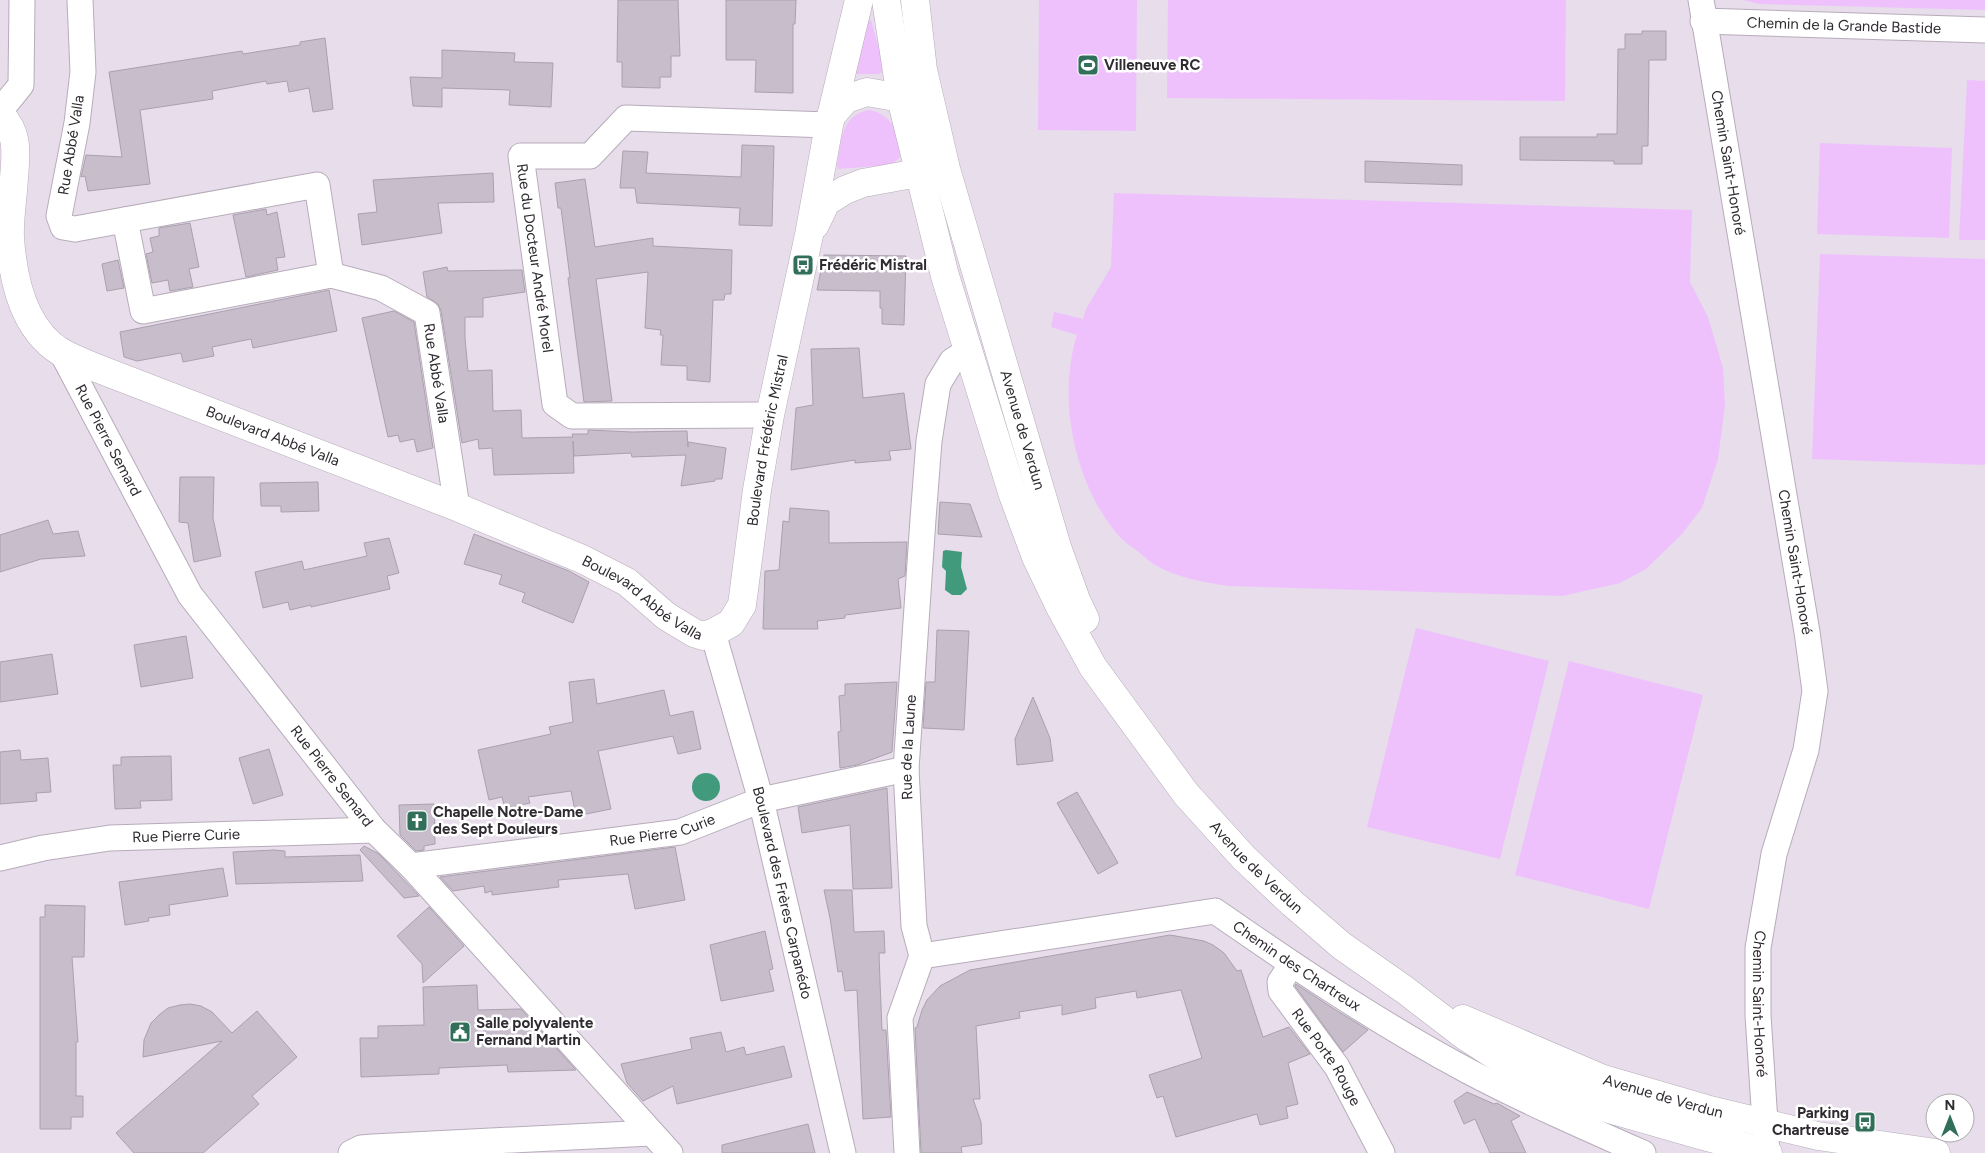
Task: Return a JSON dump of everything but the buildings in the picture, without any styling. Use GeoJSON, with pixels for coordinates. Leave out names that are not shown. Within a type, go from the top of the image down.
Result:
{"type":"FeatureCollection","features":[{"type":"Feature","properties":{"kind":"main road","name":"Boulevard Frédéric Mistral"},"geometry":{"type":"LineString","coordinates":[[714,633],[731,623],[742,606],[757,490],[770,415],[809,235],[830,121],[858,0]]}},
{"type":"Feature","properties":{"kind":"main road"},"geometry":{"type":"LineString","coordinates":[[886,0],[901,98],[1018,417]]}},
{"type":"Feature","properties":{"kind":"main road"},"geometry":{"type":"LineString","coordinates":[[914,0],[923,70],[937,130],[924,165]]}},
{"type":"Feature","properties":{"kind":"main road"},"geometry":{"type":"LineString","coordinates":[[830,121],[846,99],[867,92],[901,98]]}},
{"type":"Feature","properties":{"kind":"main road","name":"Boulevard Abbé Valla"},"geometry":{"type":"LineString","coordinates":[[0,113],[10,124],[16,154],[10,237],[15,279],[25,310],[43,337],[61,352],[99,369],[456,507],[582,559],[627,582],[666,616],[680,624],[703,636],[714,633]]}},
{"type":"Feature","properties":{"kind":"main road","name":"Avenue de Verdun"},"geometry":{"type":"LineString","coordinates":[[937,130],[974,268],[1057,547],[1076,600],[1132,720]]}},
{"type":"Feature","properties":{"kind":"main road","name":"Boulevard Frédéric Mistral"},"geometry":{"type":"LineString","coordinates":[[809,235],[826,202],[846,190],[863,183],[924,165]]}},
{"type":"Feature","properties":{"kind":"main road","name":"Avenue de Verdun"},"geometry":{"type":"LineString","coordinates":[[924,165],[945,276],[1013,495],[1036,557],[1060,607],[1093,667],[1186,794],[1244,858],[1342,946],[1405,990],[1464,1036],[1524,1074],[1599,1106],[1767,1153]]}},
{"type":"Feature","properties":{"kind":"main road","name":"Avenue de Verdun"},"geometry":{"type":"LineString","coordinates":[[1405,990],[1472,1023],[1604,1079],[1765,1124],[1818,1136],[1936,1153]]}},
{"type":"Feature","properties":{"kind":"street"},"geometry":{"type":"LineString","coordinates":[[0,113],[21,85],[22,0]]}},
{"type":"Feature","properties":{"kind":"street","name":"Rue Abbé Valla"},"geometry":{"type":"LineString","coordinates":[[80,0],[83,72],[77,123],[59,216],[63,227],[75,229],[317,185],[331,275]]}},
{"type":"Feature","properties":{"kind":"street","name":"Chemin de la Grande Bastide"},"geometry":{"type":"LineString","coordinates":[[1702,10],[1985,30]]}},
{"type":"Feature","properties":{"kind":"street","name":"Chemin Saint-Honoré"},"geometry":{"type":"LineString","coordinates":[[1702,10],[1807,632],[1815,691],[1806,750],[1774,854],[1758,948],[1758,1015],[1765,1124]]}},
{"type":"Feature","properties":{"kind":"street","name":"Rue du Docteur André Morel"},"geometry":{"type":"LineString","coordinates":[[770,415],[572,416],[555,404],[521,156],[590,156],[626,118],[830,121]]}},
{"type":"Feature","properties":{"kind":"street","name":"Rue Abbé Valla"},"geometry":{"type":"LineString","coordinates":[[125,220],[143,311],[331,275],[381,288],[428,314],[456,507]]}},
{"type":"Feature","properties":{"kind":"street","name":"Rue de la Laune"},"geometry":{"type":"LineString","coordinates":[[922,956],[914,926],[906,769],[923,519],[933,411],[938,384],[943,372],[952,361],[969,350]]}},
{"type":"Feature","properties":{"kind":"street","name":"Rue Pierre Semard"},"geometry":{"type":"LineString","coordinates":[[61,352],[190,595],[374,830],[411,866],[670,1153]]}},
{"type":"Feature","properties":{"kind":"street","name":"Boulevard des Frères Carpanédo"},"geometry":{"type":"LineString","coordinates":[[714,633],[761,800],[843,1153]]}},
{"type":"Feature","properties":{"kind":"street","name":"Rue Pierre Curie"},"geometry":{"type":"LineString","coordinates":[[411,866],[680,832],[761,800],[906,769]]}},
{"type":"Feature","properties":{"kind":"street","name":"Rue Pierre Curie"},"geometry":{"type":"LineString","coordinates":[[0,858],[43,848],[110,838],[374,830]]}},
{"type":"Feature","properties":{"kind":"street","name":"Chemin des Chartreux"},"geometry":{"type":"LineString","coordinates":[[922,956],[1215,911],[1292,964],[1379,1019],[1468,1070],[1643,1153]]}},
{"type":"Feature","properties":{"kind":"street"},"geometry":{"type":"LineString","coordinates":[[906,1153],[900,1018],[922,956]]}},
{"type":"Feature","properties":{"kind":"street","name":"Rue Porte Rouge"},"geometry":{"type":"LineString","coordinates":[[1292,964],[1280,982],[1282,991],[1337,1067],[1382,1153]]}},
{"type":"Feature","properties":{"kind":"street"},"geometry":{"type":"LineString","coordinates":[[1765,1124],[1767,1153]]}},
{"type":"Feature","properties":{"kind":"street"},"geometry":{"type":"LineString","coordinates":[[351,1153],[361,1148],[373,1147],[651,1133]]}},
{"type":"Feature","properties":{"kind":"shaded area","name":"Villeneuve RC"},"geometry":{"type":"Polygon","coordinates":[[[1039,0],[1137,0],[1136,131],[1038,130],[1039,0]]]}},
{"type":"Feature","properties":{"kind":"shaded area"},"geometry":{"type":"Polygon","coordinates":[[[1168,0],[1566,0],[1565,101],[1167,98],[1168,0]]]}},
{"type":"Feature","properties":{"kind":"shaded area"},"geometry":{"type":"Polygon","coordinates":[[[1743,0],[1985,0],[1985,10],[1759,4],[1743,0]]]}},
{"type":"Feature","properties":{"kind":"shaded area"},"geometry":{"type":"Polygon","coordinates":[[[871,20],[884,68],[880,74],[855,74],[868,21],[871,20]]]}},
{"type":"Feature","properties":{"kind":"shaded area"},"geometry":{"type":"Polygon","coordinates":[[[1967,80],[1985,81],[1985,240],[1959,240],[1967,80]]]}},
{"type":"Feature","properties":{"kind":"shaded area"},"geometry":{"type":"Polygon","coordinates":[[[869,110],[884,116],[894,127],[899,141],[900,157],[891,165],[838,169],[837,165],[842,138],[847,123],[860,113],[869,110]]]}},
{"type":"Feature","properties":{"kind":"shaded area"},"geometry":{"type":"Polygon","coordinates":[[[1820,143],[1952,148],[1949,238],[1817,234],[1820,143]]]}},
{"type":"Feature","properties":{"kind":"shaded area"},"geometry":{"type":"Polygon","coordinates":[[[1114,193],[1692,210],[1690,282],[1708,317],[1723,368],[1725,405],[1718,459],[1702,508],[1682,534],[1646,569],[1620,583],[1562,596],[1228,586],[1182,576],[1155,565],[1117,534],[1102,513],[1090,490],[1080,465],[1073,439],[1070,412],[1071,360],[1077,335],[1051,327],[1054,312],[1083,319],[1086,309],[1111,267],[1114,193]]]}},
{"type":"Feature","properties":{"kind":"shaded area"},"geometry":{"type":"Polygon","coordinates":[[[1820,254],[1985,259],[1985,465],[1812,459],[1820,254]]]}},
{"type":"Feature","properties":{"kind":"shaded area"},"geometry":{"type":"Polygon","coordinates":[[[943,551],[962,552],[961,567],[967,589],[961,595],[952,595],[945,590],[946,571],[942,567],[943,551]]]}},
{"type":"Feature","properties":{"kind":"shaded area"},"geometry":{"type":"Polygon","coordinates":[[[1416,628],[1549,661],[1500,859],[1367,827],[1416,628]]]}},
{"type":"Feature","properties":{"kind":"shaded area"},"geometry":{"type":"Polygon","coordinates":[[[1569,661],[1703,695],[1649,909],[1515,875],[1569,661]]]}},
{"type":"Feature","properties":{"kind":"shaded area"},"geometry":{"type":"Polygon","coordinates":[[[706,773],[716,777],[720,787],[716,797],[706,801],[696,797],[692,787],[696,777],[706,773]]]}},
{"type":"Feature","properties":{"kind":"place","name":"Villeneuve RC"},"geometry":{"type":"Point","coordinates":[1088,65]}},
{"type":"Feature","properties":{"kind":"place","name":"Frédéric Mistral"},"geometry":{"type":"Point","coordinates":[803,265]}},
{"type":"Feature","properties":{"kind":"place","name":"Chapelle Notre-Dame des Sept Douleurs"},"geometry":{"type":"Point","coordinates":[417,821]}},
{"type":"Feature","properties":{"kind":"place","name":"Salle polyvalente Fernand Martin"},"geometry":{"type":"Point","coordinates":[460,1032]}},
{"type":"Feature","properties":{"kind":"place","name":"Parking Chartreuse"},"geometry":{"type":"Point","coordinates":[1865,1122]}}]}
